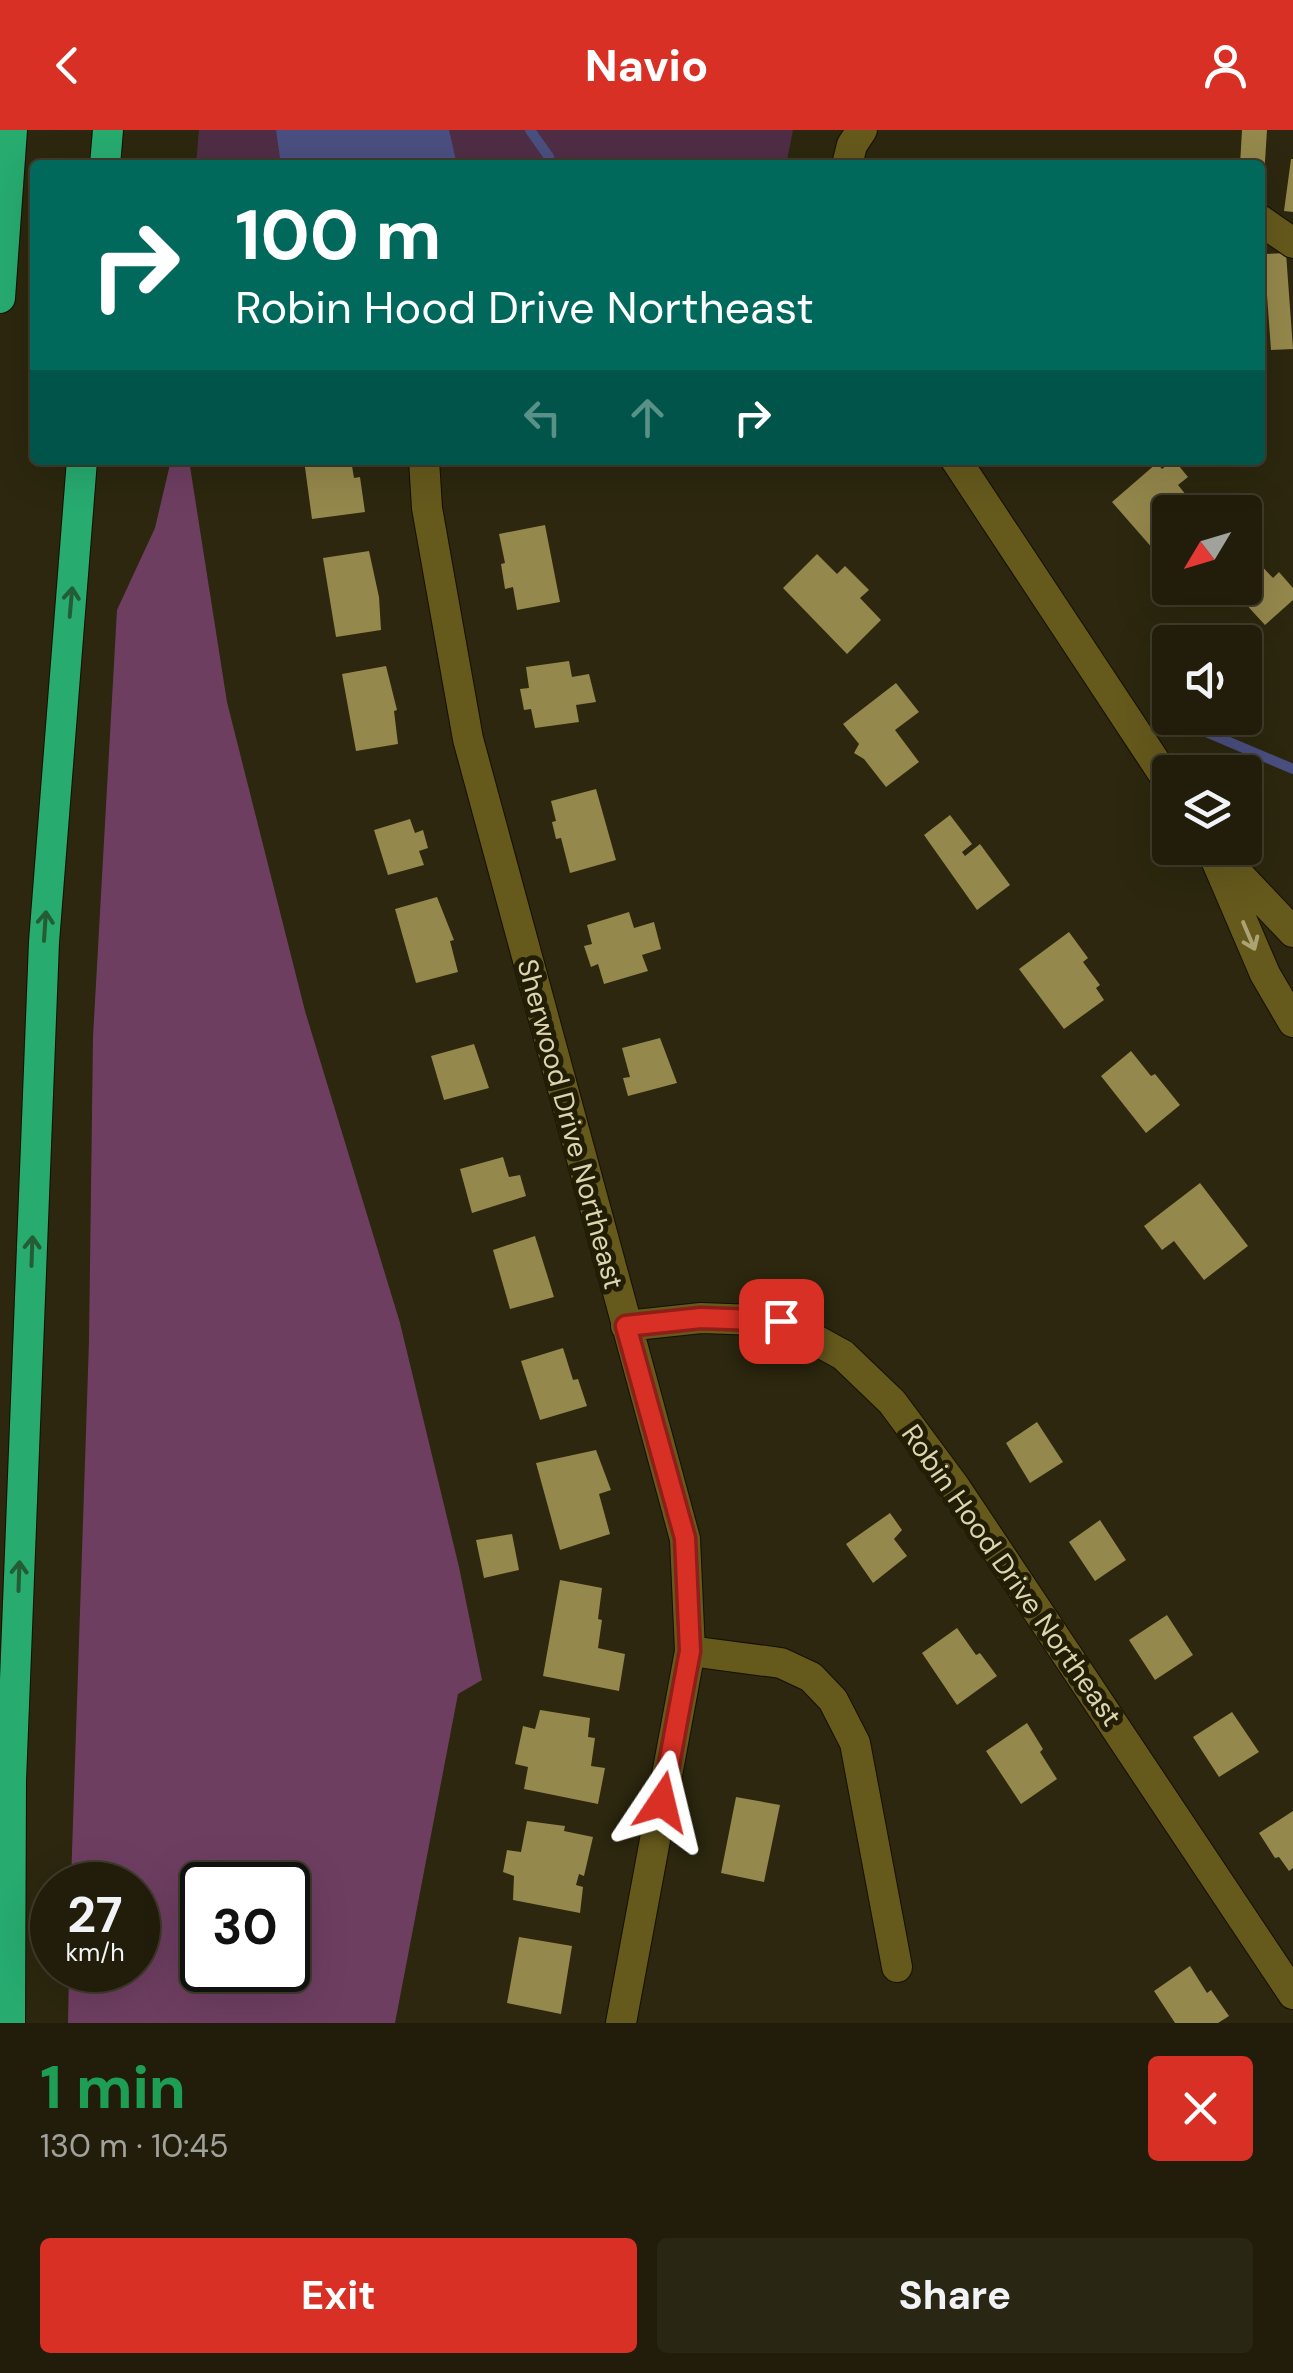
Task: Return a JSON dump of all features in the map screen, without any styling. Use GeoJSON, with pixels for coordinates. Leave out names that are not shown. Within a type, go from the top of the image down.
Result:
{"type":"FeatureCollection","features":[{"type":"Feature","properties":{"kind":"highway"},"geometry":{"type":"LineString","coordinates":[[0,298],[12,130]]}},
{"type":"Feature","properties":{"kind":"highway"},"geometry":{"type":"LineString","coordinates":[[105,160],[108,130]]}},
{"type":"Feature","properties":{"kind":"highway"},"geometry":{"type":"LineString","coordinates":[[10,2023],[12,1782],[44,942],[82,465]]}},
{"type":"Feature","properties":{"kind":"street"},"geometry":{"type":"LineString","coordinates":[[849,160],[852,145],[862,130]]}},
{"type":"Feature","properties":{"kind":"street"},"geometry":{"type":"LineString","coordinates":[[1265,223],[1293,243]]}},
{"type":"Feature","properties":{"kind":"street","name":"Sherwood Drive Northeast"},"geometry":{"type":"LineString","coordinates":[[424,465],[427,508],[468,739],[685,1538],[690,1651],[620,2023]]}},
{"type":"Feature","properties":{"kind":"street"},"geometry":{"type":"LineString","coordinates":[[959,465],[1152,757]]}},
{"type":"Feature","properties":{"kind":"street"},"geometry":{"type":"LineString","coordinates":[[1219,865],[1265,974],[1293,1022]]}},
{"type":"Feature","properties":{"kind":"street"},"geometry":{"type":"LineString","coordinates":[[1228,865],[1293,932]]}},
{"type":"Feature","properties":{"kind":"street","name":"Robin Hood Drive Northeast"},"geometry":{"type":"LineString","coordinates":[[626,1326],[701,1318],[781,1321],[842,1355],[892,1402],[956,1487],[1293,1994]]}},
{"type":"Feature","properties":{"kind":"street"},"geometry":{"type":"LineString","coordinates":[[690,1651],[782,1663],[811,1676],[833,1700],[856,1743],[897,1967]]}},
{"type":"Feature","properties":{"kind":"shaded area"},"geometry":{"type":"Polygon","coordinates":[[[199,130],[793,130],[787,160],[196,160],[199,130]]]}},
{"type":"Feature","properties":{"kind":"shaded area"},"geometry":{"type":"Polygon","coordinates":[[[170,465],[190,465],[227,702],[305,1011],[400,1323],[482,1680],[458,1694],[395,2023],[68,2023],[69,1992],[160,1992],[160,1862],[72,1862],[89,1341],[93,1037],[117,610],[155,528],[170,465]]]}},
{"type":"Feature","properties":{"kind":"water"},"geometry":{"type":"Polygon","coordinates":[[[276,130],[449,130],[456,160],[280,160],[276,130]]]}},
{"type":"Feature","properties":{"kind":"building"},"geometry":{"type":"Polygon","coordinates":[[[1242,130],[1267,130],[1265,162],[1240,160],[1242,130]]]}},
{"type":"Feature","properties":{"kind":"building"},"geometry":{"type":"Polygon","coordinates":[[[1293,159],[1293,212],[1284,211],[1293,159]]]}},
{"type":"Feature","properties":{"kind":"building"},"geometry":{"type":"Polygon","coordinates":[[[1286,253],[1293,349],[1271,350],[1265,254],[1286,253]]]}},
{"type":"Feature","properties":{"kind":"building"},"geometry":{"type":"Polygon","coordinates":[[[305,465],[352,465],[354,478],[360,477],[365,512],[312,519],[305,465]]]}},
{"type":"Feature","properties":{"kind":"building"},"geometry":{"type":"Polygon","coordinates":[[[1159,465],[1162,469],[1178,465],[1188,477],[1178,485],[1186,495],[1152,495],[1152,548],[1112,502],[1159,465]]]}},
{"type":"Feature","properties":{"kind":"building"},"geometry":{"type":"Polygon","coordinates":[[[545,525],[560,602],[517,610],[513,587],[505,589],[499,534],[545,525]]]}},
{"type":"Feature","properties":{"kind":"building"},"geometry":{"type":"Polygon","coordinates":[[[369,551],[381,630],[336,637],[323,558],[369,551]]]}},
{"type":"Feature","properties":{"kind":"building"},"geometry":{"type":"Polygon","coordinates":[[[817,554],[837,574],[845,566],[869,590],[860,598],[881,620],[847,654],[783,588],[817,554]]]}},
{"type":"Feature","properties":{"kind":"building"},"geometry":{"type":"Polygon","coordinates":[[[1262,566],[1273,578],[1279,572],[1293,588],[1293,600],[1265,625],[1247,605],[1262,605],[1262,566]]]}},
{"type":"Feature","properties":{"kind":"building"},"geometry":{"type":"Polygon","coordinates":[[[569,661],[572,677],[589,674],[596,702],[576,705],[579,722],[535,728],[531,709],[524,710],[520,689],[529,688],[526,667],[569,661]]]}},
{"type":"Feature","properties":{"kind":"building"},"geometry":{"type":"Polygon","coordinates":[[[386,666],[397,710],[394,711],[398,744],[356,751],[342,674],[386,666]]]}},
{"type":"Feature","properties":{"kind":"building"},"geometry":{"type":"Polygon","coordinates":[[[896,683],[919,712],[895,730],[919,762],[886,787],[864,759],[854,753],[859,744],[843,724],[896,683]]]}},
{"type":"Feature","properties":{"kind":"building"},"geometry":{"type":"Polygon","coordinates":[[[596,789],[616,860],[570,873],[561,838],[556,839],[551,801],[596,789]]]}},
{"type":"Feature","properties":{"kind":"building"},"geometry":{"type":"Polygon","coordinates":[[[950,815],[972,844],[962,852],[965,856],[980,844],[1010,885],[977,910],[924,835],[950,815]]]}},
{"type":"Feature","properties":{"kind":"building"},"geometry":{"type":"Polygon","coordinates":[[[410,819],[415,833],[423,830],[428,848],[419,851],[424,865],[388,875],[374,830],[410,819]]]}},
{"type":"Feature","properties":{"kind":"building"},"geometry":{"type":"Polygon","coordinates":[[[437,897],[454,940],[450,941],[458,972],[416,983],[395,909],[437,897]]]}},
{"type":"Feature","properties":{"kind":"building"},"geometry":{"type":"Polygon","coordinates":[[[629,912],[634,928],[654,922],[661,949],[642,955],[648,971],[604,984],[598,964],[591,967],[584,946],[592,944],[587,925],[629,912]]]}},
{"type":"Feature","properties":{"kind":"building"},"geometry":{"type":"Polygon","coordinates":[[[1069,932],[1088,958],[1083,962],[1100,985],[1096,988],[1104,1000],[1064,1029],[1019,969],[1069,932]]]}},
{"type":"Feature","properties":{"kind":"building"},"geometry":{"type":"Polygon","coordinates":[[[660,1038],[677,1083],[628,1096],[623,1078],[630,1077],[622,1048],[660,1038]]]}},
{"type":"Feature","properties":{"kind":"building"},"geometry":{"type":"Polygon","coordinates":[[[474,1044],[489,1088],[444,1100],[431,1056],[474,1044]]]}},
{"type":"Feature","properties":{"kind":"building"},"geometry":{"type":"Polygon","coordinates":[[[1131,1051],[1180,1105],[1146,1133],[1101,1076],[1131,1051]]]}},
{"type":"Feature","properties":{"kind":"building"},"geometry":{"type":"Polygon","coordinates":[[[503,1157],[509,1177],[520,1175],[526,1196],[472,1213],[460,1169],[503,1157]]]}},
{"type":"Feature","properties":{"kind":"building"},"geometry":{"type":"Polygon","coordinates":[[[1200,1183],[1248,1246],[1204,1280],[1174,1241],[1162,1250],[1144,1226],[1200,1183]]]}},
{"type":"Feature","properties":{"kind":"building"},"geometry":{"type":"Polygon","coordinates":[[[535,1236],[554,1297],[510,1309],[493,1250],[535,1236]]]}},
{"type":"Feature","properties":{"kind":"building"},"geometry":{"type":"Polygon","coordinates":[[[563,1348],[587,1406],[540,1420],[521,1361],[563,1348]]]}},
{"type":"Feature","properties":{"kind":"building"},"geometry":{"type":"Polygon","coordinates":[[[1037,1422],[1063,1462],[1030,1483],[1006,1443],[1037,1422]]]}},
{"type":"Feature","properties":{"kind":"building"},"geometry":{"type":"Polygon","coordinates":[[[596,1450],[611,1490],[599,1494],[610,1534],[560,1550],[536,1463],[596,1450]]]}},
{"type":"Feature","properties":{"kind":"building"},"geometry":{"type":"Polygon","coordinates":[[[890,1513],[902,1530],[894,1539],[907,1556],[873,1583],[846,1544],[890,1513]]]}},
{"type":"Feature","properties":{"kind":"building"},"geometry":{"type":"Polygon","coordinates":[[[1100,1520],[1126,1560],[1095,1581],[1069,1542],[1100,1520]]]}},
{"type":"Feature","properties":{"kind":"building"},"geometry":{"type":"Polygon","coordinates":[[[512,1534],[519,1570],[484,1578],[476,1540],[512,1534]]]}},
{"type":"Feature","properties":{"kind":"building"},"geometry":{"type":"Polygon","coordinates":[[[560,1580],[602,1588],[598,1648],[625,1654],[619,1691],[543,1676],[560,1580]]]}},
{"type":"Feature","properties":{"kind":"building"},"geometry":{"type":"Polygon","coordinates":[[[1167,1615],[1193,1655],[1155,1680],[1129,1640],[1167,1615]]]}},
{"type":"Feature","properties":{"kind":"building"},"geometry":{"type":"Polygon","coordinates":[[[957,1628],[997,1676],[957,1705],[922,1653],[957,1628]]]}},
{"type":"Feature","properties":{"kind":"building"},"geometry":{"type":"Polygon","coordinates":[[[540,1710],[590,1718],[588,1737],[595,1738],[591,1766],[605,1768],[598,1804],[524,1789],[528,1767],[515,1764],[523,1726],[535,1729],[540,1710]]]}},
{"type":"Feature","properties":{"kind":"building"},"geometry":{"type":"Polygon","coordinates":[[[1232,1712],[1259,1752],[1219,1777],[1193,1737],[1232,1712]]]}},
{"type":"Feature","properties":{"kind":"building"},"geometry":{"type":"Polygon","coordinates":[[[1027,1723],[1057,1779],[1021,1804],[986,1751],[1027,1723]]]}},
{"type":"Feature","properties":{"kind":"building"},"geometry":{"type":"Polygon","coordinates":[[[736,1797],[780,1805],[764,1882],[721,1873],[736,1797]]]}},
{"type":"Feature","properties":{"kind":"building"},"geometry":{"type":"Polygon","coordinates":[[[1293,1811],[1293,1868],[1289,1871],[1259,1833],[1293,1811]]]}},
{"type":"Feature","properties":{"kind":"building"},"geometry":{"type":"Polygon","coordinates":[[[527,1821],[565,1826],[564,1831],[593,1837],[584,1876],[579,1874],[576,1885],[583,1887],[580,1913],[513,1900],[514,1876],[503,1872],[507,1850],[521,1852],[527,1821]]]}},
{"type":"Feature","properties":{"kind":"building"},"geometry":{"type":"Polygon","coordinates":[[[519,1937],[572,1946],[561,2014],[507,2003],[519,1937]]]}},
{"type":"Feature","properties":{"kind":"building"},"geometry":{"type":"Polygon","coordinates":[[[1190,1966],[1207,1993],[1211,1990],[1229,2016],[1218,2023],[1175,2023],[1154,1991],[1190,1966]]]}},
{"type":"Feature","properties":{"kind":"waterway"},"geometry":{"type":"LineString","coordinates":[[530,130],[549,157]]}},
{"type":"Feature","properties":{"kind":"waterway"},"geometry":{"type":"LineString","coordinates":[[1213,735],[1293,769]]}},
{"type":"Feature","properties":{"kind":"route"},"geometry":{"type":"LineString","coordinates":[[662,1802],[690,1651],[685,1538],[626,1326],[701,1318],[781,1321]]}}]}
